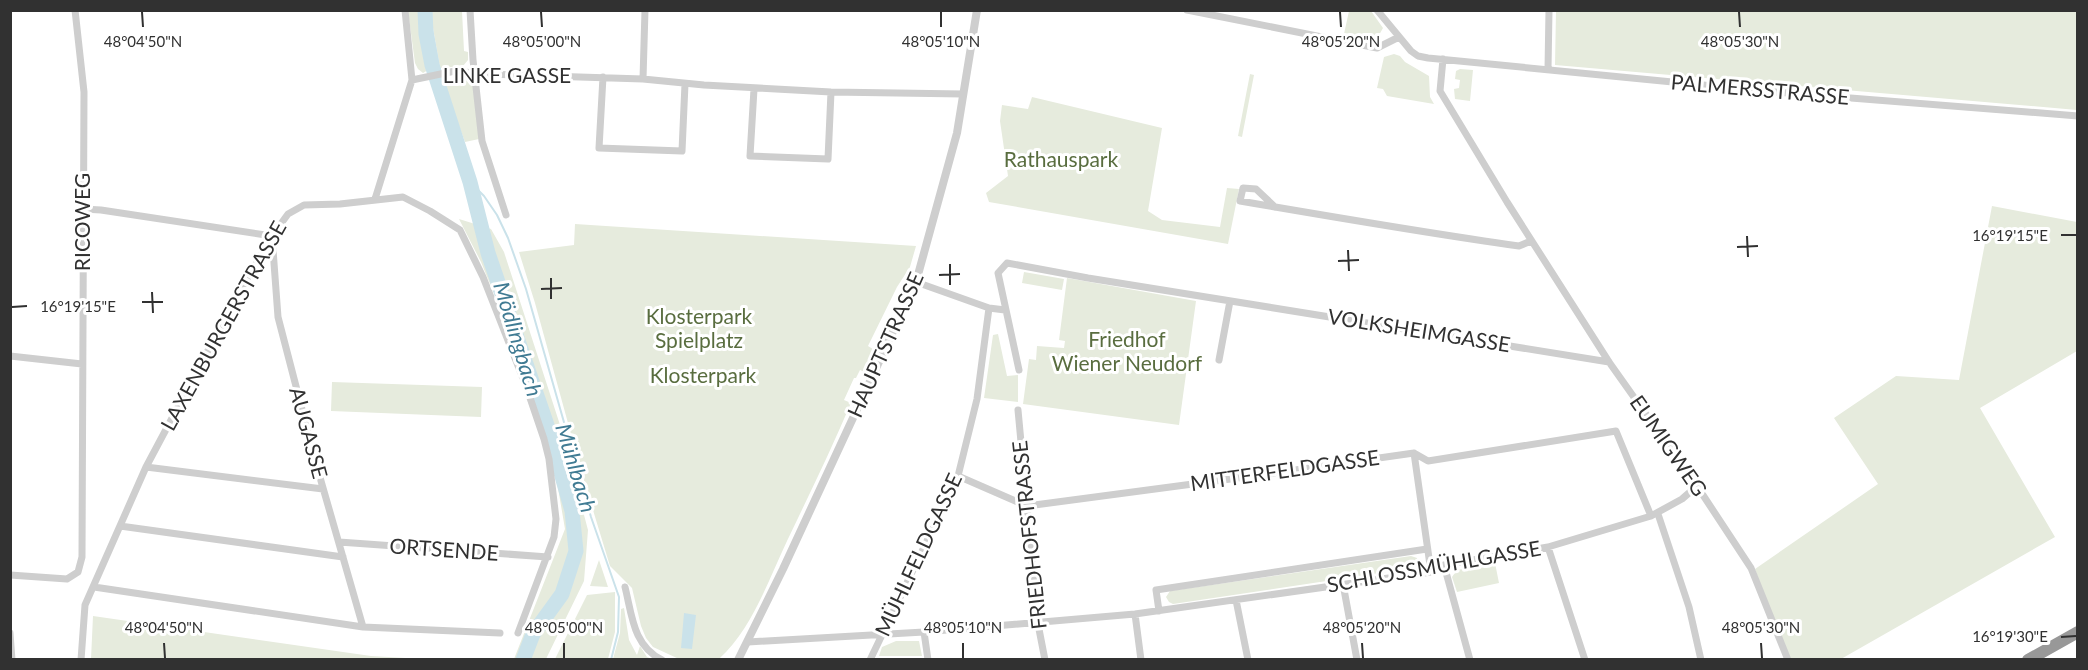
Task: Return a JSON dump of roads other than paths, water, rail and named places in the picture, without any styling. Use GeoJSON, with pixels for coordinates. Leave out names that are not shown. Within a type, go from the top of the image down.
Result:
{"type":"FeatureCollection","features":[{"type":"Feature","properties":{"kind":"highway"},"geometry":{"type":"LineString","coordinates":[[2028,660],[2078,632]]}},
{"type":"Feature","properties":{"kind":"street","name":"RICOWEG"},"geometry":{"type":"LineString","coordinates":[[10,575],[67,579],[81,568],[83,538],[84,92],[75,10]]}},
{"type":"Feature","properties":{"kind":"street"},"geometry":{"type":"LineString","coordinates":[[375,199],[412,80],[405,10]]}},
{"type":"Feature","properties":{"kind":"street"},"geometry":{"type":"LineString","coordinates":[[470,10],[482,141],[506,215]]}},
{"type":"Feature","properties":{"kind":"street"},"geometry":{"type":"LineString","coordinates":[[643,79],[645,10]]}},
{"type":"Feature","properties":{"kind":"street","name":"HAUPTSTRASSE"},"geometry":{"type":"LineString","coordinates":[[738,660],[916,282],[957,133],[977,10]]}},
{"type":"Feature","properties":{"kind":"street"},"geometry":{"type":"LineString","coordinates":[[1187,10],[1377,48],[1399,37]]}},
{"type":"Feature","properties":{"kind":"street"},"geometry":{"type":"LineString","coordinates":[[1377,10],[1411,51],[1418,56],[1443,58]]}},
{"type":"Feature","properties":{"kind":"street"},"geometry":{"type":"LineString","coordinates":[[1548,69],[1549,10]]}},
{"type":"Feature","properties":{"kind":"street","name":"PALMERSSTRASSE"},"geometry":{"type":"LineString","coordinates":[[1443,58],[1775,92],[2078,116]]}},
{"type":"Feature","properties":{"kind":"street","name":"EUMIGWEG"},"geometry":{"type":"LineString","coordinates":[[1443,58],[1440,92],[1531,241],[1609,362],[1697,486],[1751,568],[1788,660]]}},
{"type":"Feature","properties":{"kind":"street","name":"LINKE GASSE"},"geometry":{"type":"LineString","coordinates":[[412,80],[455,71],[643,79],[685,84],[831,92],[963,94]]}},
{"type":"Feature","properties":{"kind":"street","name":"LINKE GASSE"},"geometry":{"type":"LineString","coordinates":[[603,77],[599,148],[682,151],[685,84]]}},
{"type":"Feature","properties":{"kind":"street"},"geometry":{"type":"LineString","coordinates":[[754,88],[750,156],[828,159],[831,92]]}},
{"type":"Feature","properties":{"kind":"street"},"geometry":{"type":"LineString","coordinates":[[1275,207],[1256,189],[1243,188],[1240,201],[1416,232],[1519,246],[1531,241]]}},
{"type":"Feature","properties":{"kind":"street","name":"LAXENBURGERSTRASSE"},"geometry":{"type":"LineString","coordinates":[[81,660],[85,605],[146,467],[236,298],[272,236],[288,214],[304,205],[340,204],[403,197],[460,230],[483,277],[526,386],[549,459],[556,519],[554,537],[518,633]]}},
{"type":"Feature","properties":{"kind":"street"},"geometry":{"type":"LineString","coordinates":[[83,209],[272,236]]}},
{"type":"Feature","properties":{"kind":"street","name":"AUGASSE"},"geometry":{"type":"LineString","coordinates":[[272,236],[278,317],[323,489],[363,627]]}},
{"type":"Feature","properties":{"kind":"street","name":"VOLKSHEIMGASSE"},"geometry":{"type":"LineString","coordinates":[[1005,310],[998,273],[1007,263],[1609,362]]}},
{"type":"Feature","properties":{"kind":"street"},"geometry":{"type":"LineString","coordinates":[[916,282],[989,308],[1005,310],[1019,370]]}},
{"type":"Feature","properties":{"kind":"street"},"geometry":{"type":"LineString","coordinates":[[1219,360],[1230,301]]}},
{"type":"Feature","properties":{"kind":"street","name":"MÜHLFELDGASSE"},"geometry":{"type":"LineString","coordinates":[[870,660],[958,476],[977,399],[989,308]]}},
{"type":"Feature","properties":{"kind":"street"},"geometry":{"type":"LineString","coordinates":[[10,356],[82,364]]}},
{"type":"Feature","properties":{"kind":"street","name":"FRIEDHOFSTRASSE"},"geometry":{"type":"LineString","coordinates":[[1018,410],[1038,624],[1045,660]]}},
{"type":"Feature","properties":{"kind":"street","name":"MITTERFELDGASSE"},"geometry":{"type":"LineString","coordinates":[[1027,506],[1414,453],[1428,460],[1616,431],[1655,515]]}},
{"type":"Feature","properties":{"kind":"street"},"geometry":{"type":"LineString","coordinates":[[1414,453],[1431,572]]}},
{"type":"Feature","properties":{"kind":"street"},"geometry":{"type":"LineString","coordinates":[[146,467],[323,489]]}},
{"type":"Feature","properties":{"kind":"street"},"geometry":{"type":"LineString","coordinates":[[958,476],[1027,506]]}},
{"type":"Feature","properties":{"kind":"street","name":"SCHLOSSMÜHLGASSE"},"geometry":{"type":"LineString","coordinates":[[748,642],[1038,624],[1159,611],[1431,572],[1444,565],[1548,547],[1655,515],[1682,499],[1697,486]]}},
{"type":"Feature","properties":{"kind":"street"},"geometry":{"type":"LineString","coordinates":[[1655,515],[1689,607],[1701,660]]}},
{"type":"Feature","properties":{"kind":"street"},"geometry":{"type":"LineString","coordinates":[[120,526],[343,556]]}},
{"type":"Feature","properties":{"kind":"street","name":"ORTSENDE"},"geometry":{"type":"LineString","coordinates":[[339,542],[548,557]]}},
{"type":"Feature","properties":{"kind":"street"},"geometry":{"type":"LineString","coordinates":[[1548,547],[1585,660]]}},
{"type":"Feature","properties":{"kind":"street","name":"SCHLOSSMÜHLGASSE"},"geometry":{"type":"LineString","coordinates":[[1159,611],[1156,590],[1427,549]]}},
{"type":"Feature","properties":{"kind":"street"},"geometry":{"type":"LineString","coordinates":[[1444,565],[1470,660]]}},
{"type":"Feature","properties":{"kind":"street"},"geometry":{"type":"LineString","coordinates":[[1343,584],[1357,660]]}},
{"type":"Feature","properties":{"kind":"street"},"geometry":{"type":"LineString","coordinates":[[94,587],[363,627],[500,633]]}},
{"type":"Feature","properties":{"kind":"street"},"geometry":{"type":"LineString","coordinates":[[625,587],[639,641],[650,654],[662,660]]}},
{"type":"Feature","properties":{"kind":"street"},"geometry":{"type":"LineString","coordinates":[[1236,600],[1248,660]]}},
{"type":"Feature","properties":{"kind":"street"},"geometry":{"type":"LineString","coordinates":[[1135,614],[1141,660]]}},
{"type":"Feature","properties":{"kind":"street"},"geometry":{"type":"LineString","coordinates":[[924,632],[928,660]]}},
{"type":"Feature","properties":{"kind":"street"},"geometry":{"type":"LineString","coordinates":[[10,633],[12,660]]}},
{"type":"Feature","properties":{"kind":"water"},"geometry":{"type":"Polygon","coordinates":[[[420,11],[432,11],[440,68],[428,70],[420,11]]]}},
{"type":"Feature","properties":{"kind":"water"},"geometry":{"type":"Polygon","coordinates":[[[684,613],[696,615],[692,649],[681,648],[684,613]]]}},
{"type":"Feature","properties":{"kind":"waterway","name":"Mödlingbach"},"geometry":{"type":"LineString","coordinates":[[425,10],[426,34],[432,65],[470,182],[488,253],[549,431],[572,511],[576,551],[562,594],[533,634],[523,660]]}},
{"type":"Feature","properties":{"kind":"waterway","name":"Mühlbach"},"geometry":{"type":"LineString","coordinates":[[470,182],[484,196],[497,215],[508,238],[526,289],[591,517],[619,597],[618,632],[611,660]]}},
{"type":"Feature","properties":{"kind":"park label","name":"Rathauspark"},"geometry":{"type":"Point","coordinates":[1061,160]}},
{"type":"Feature","properties":{"kind":"park label","name":"Klosterpark Spielplatz"},"geometry":{"type":"Point","coordinates":[699,329]}},
{"type":"Feature","properties":{"kind":"park label","name":"Friedhof Wiener Neudorf"},"geometry":{"type":"Point","coordinates":[1127,352]}},
{"type":"Feature","properties":{"kind":"park label","name":"Klosterpark"},"geometry":{"type":"Point","coordinates":[703,376]}}]}
